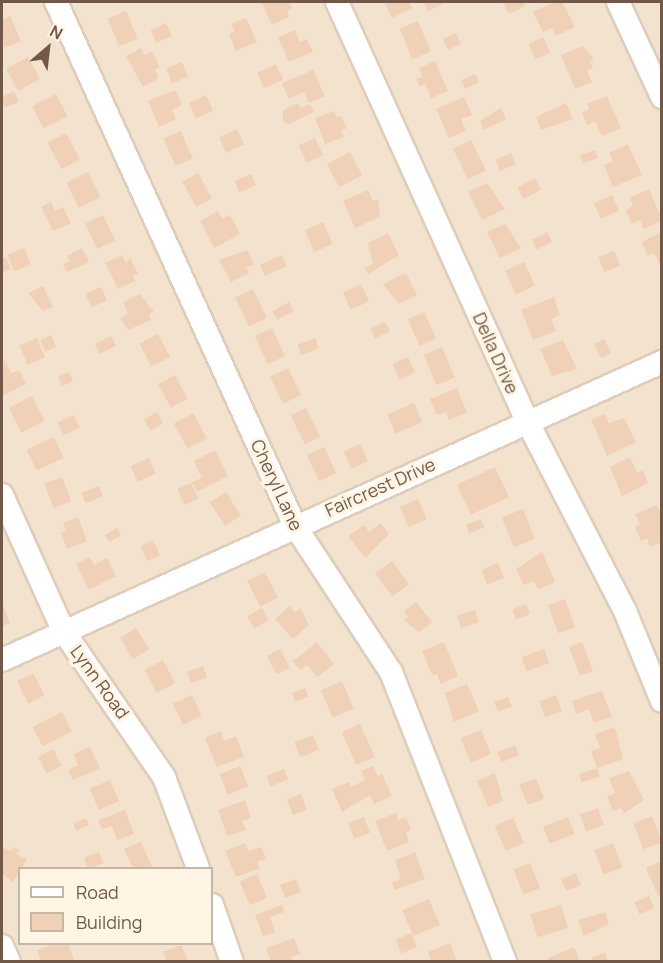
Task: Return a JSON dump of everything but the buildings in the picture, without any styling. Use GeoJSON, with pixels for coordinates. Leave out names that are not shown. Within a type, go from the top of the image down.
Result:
{"type":"FeatureCollection","features":[{"type":"Feature","properties":{"kind":"street","name":"Cheryl Lane"},"geometry":{"type":"LineString","coordinates":[[56,2],[295,526],[372,637],[391,672],[505,962]]}},
{"type":"Feature","properties":{"kind":"street","name":"Della Drive"},"geometry":{"type":"LineString","coordinates":[[337,2],[527,422],[611,582],[662,701]]}},
{"type":"Feature","properties":{"kind":"street"},"geometry":{"type":"LineString","coordinates":[[618,2],[662,97]]}},
{"type":"Feature","properties":{"kind":"street","name":"Faircrest Drive"},"geometry":{"type":"LineString","coordinates":[[2,660],[662,362]]}},
{"type":"Feature","properties":{"kind":"street","name":"Lynn Road"},"geometry":{"type":"LineString","coordinates":[[2,495],[64,632],[164,777],[198,867]]}},
{"type":"Feature","properties":{"kind":"street"},"geometry":{"type":"LineString","coordinates":[[213,908],[232,962]]}},
{"type":"Feature","properties":{"kind":"street"},"geometry":{"type":"LineString","coordinates":[[2,946],[9,962]]}},
{"type":"Feature","properties":{"kind":"shaded area"},"geometry":{"type":"Polygon","coordinates":[[[2,2],[661,2],[661,961],[2,962],[2,2]]]}}]}
